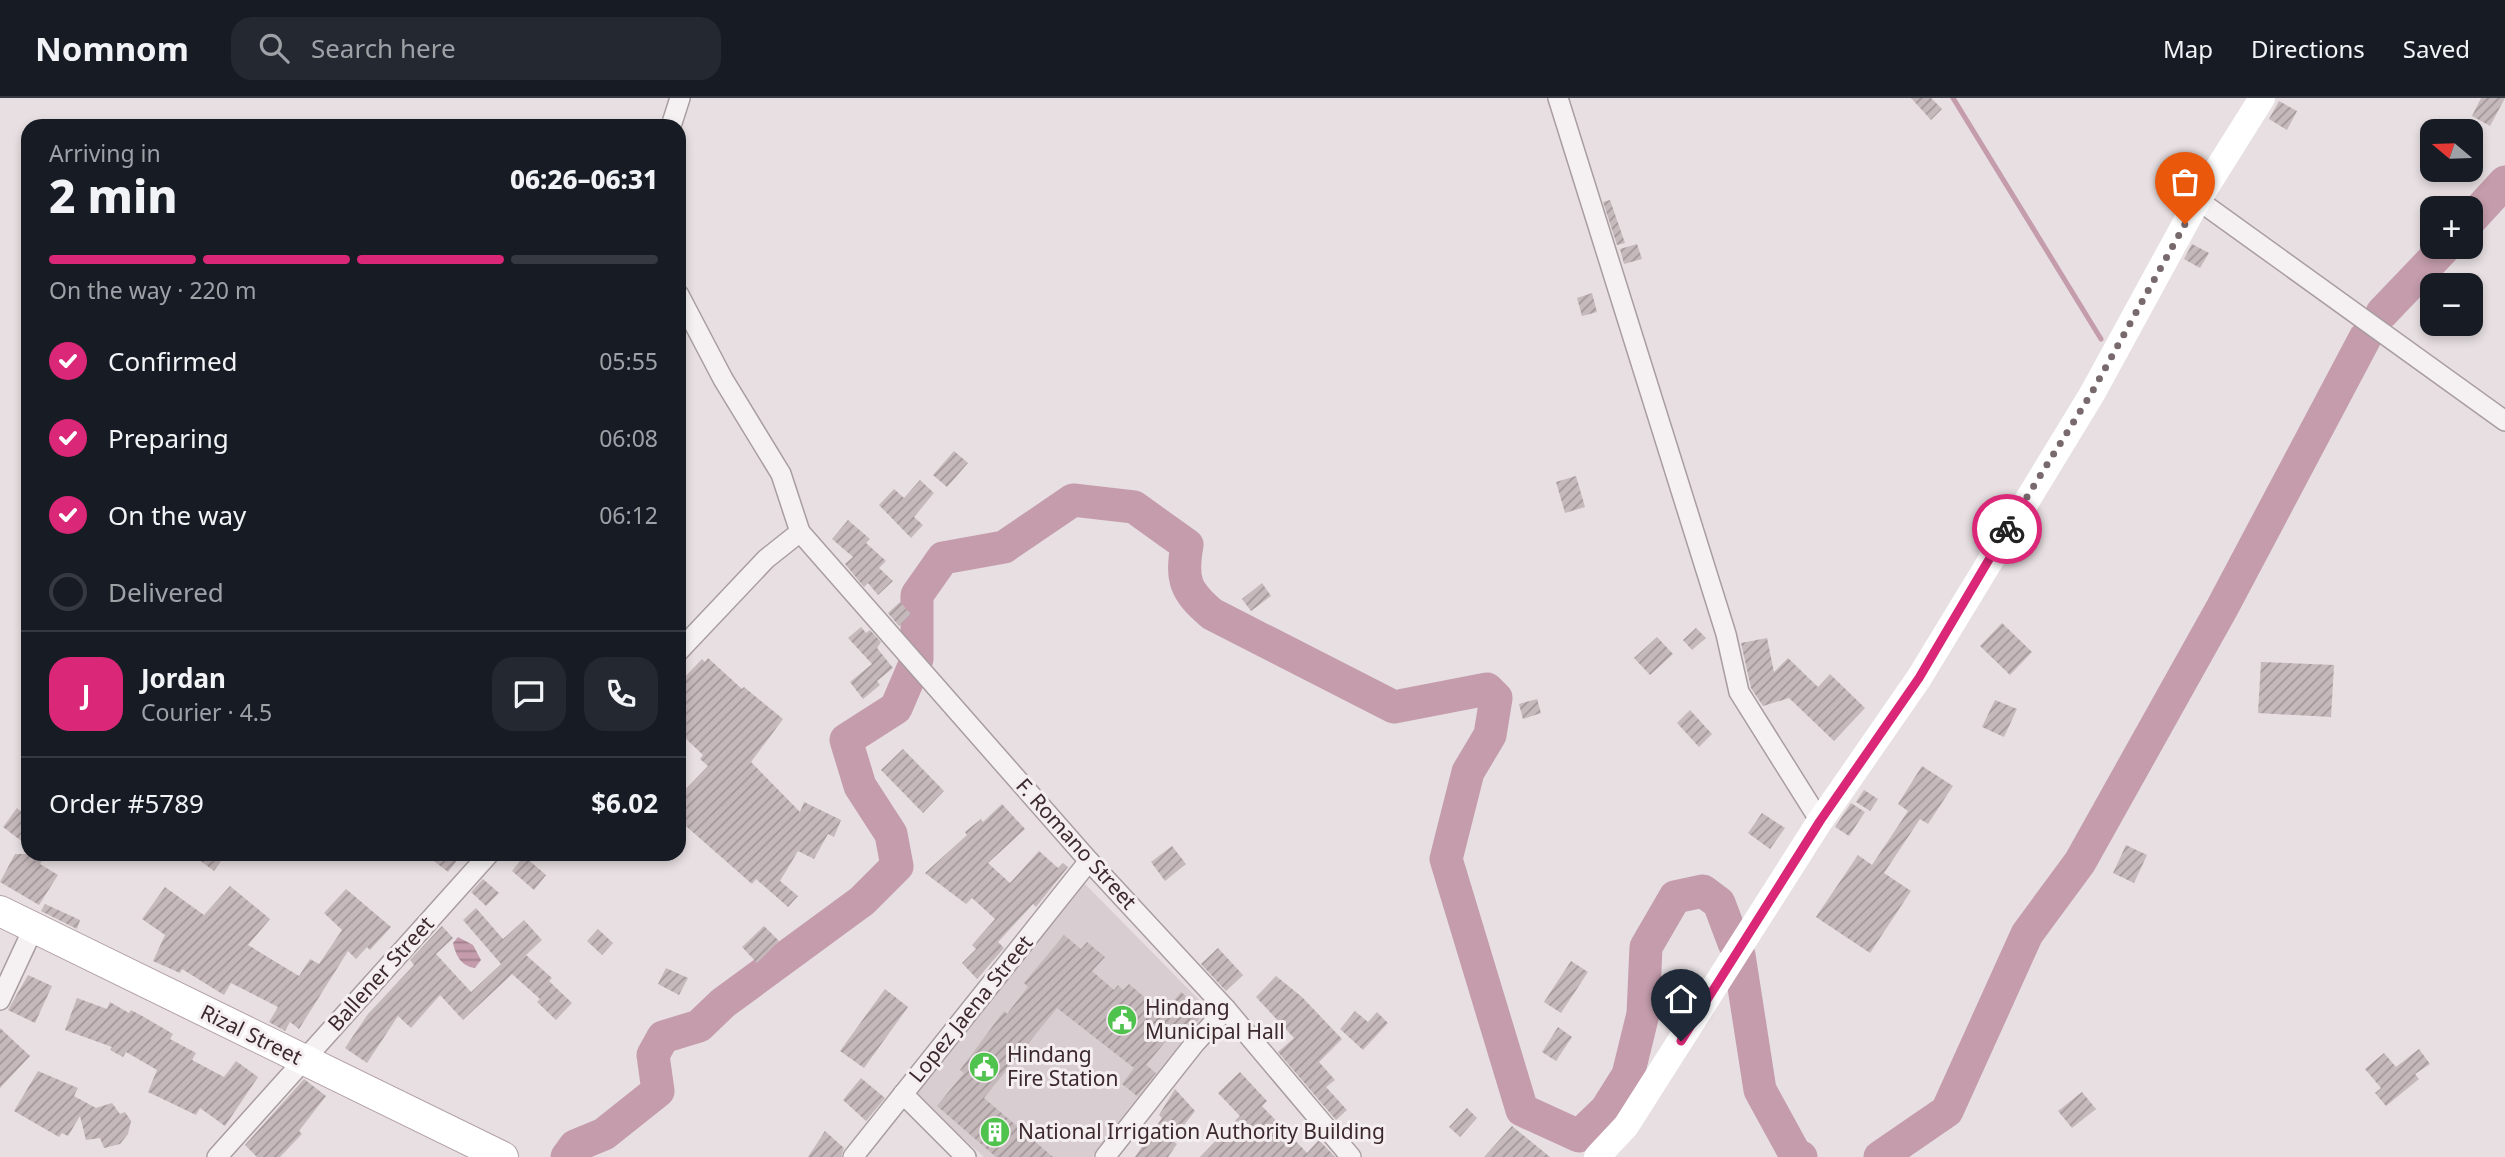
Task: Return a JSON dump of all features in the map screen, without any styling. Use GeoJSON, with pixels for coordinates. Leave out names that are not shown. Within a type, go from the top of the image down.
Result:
{"type":"FeatureCollection","features":[{"type":"Feature","properties":{"kind":"main road","name":"Rizal Street"},"geometry":{"type":"LineString","coordinates":[[0,911],[503,1157]]}},
{"type":"Feature","properties":{"kind":"street"},"geometry":{"type":"LineString","coordinates":[[673,119],[680,98]]}},
{"type":"Feature","properties":{"kind":"street"},"geometry":{"type":"LineString","coordinates":[[1558,98],[1726,634],[1739,692],[1820,821]]}},
{"type":"Feature","properties":{"kind":"street"},"geometry":{"type":"LineString","coordinates":[[1597,1157],[1626,1126],[1820,821],[1919,678],[2091,394],[2198,200],[2262,98]]}},
{"type":"Feature","properties":{"kind":"street"},"geometry":{"type":"LineString","coordinates":[[2198,200],[2505,421]]}},
{"type":"Feature","properties":{"kind":"street"},"geometry":{"type":"LineString","coordinates":[[686,308],[723,379],[780,474],[800,532],[766,559],[686,644]]}},
{"type":"Feature","properties":{"kind":"street","name":"F. Romano Street"},"geometry":{"type":"LineString","coordinates":[[800,532],[1089,861],[1226,1009],[1350,1157]]}},
{"type":"Feature","properties":{"kind":"street","name":"Ballener Street"},"geometry":{"type":"LineString","coordinates":[[217,1157],[483,861]]}},
{"type":"Feature","properties":{"kind":"street","name":"Lopez Jaena Street"},"geometry":{"type":"LineString","coordinates":[[853,1157],[1089,861]]}},
{"type":"Feature","properties":{"kind":"street"},"geometry":{"type":"LineString","coordinates":[[0,1000],[34,927]]}},
{"type":"Feature","properties":{"kind":"street"},"geometry":{"type":"LineString","coordinates":[[1105,1157],[1195,1042],[1226,1009]]}},
{"type":"Feature","properties":{"kind":"street"},"geometry":{"type":"LineString","coordinates":[[903,1094],[966,1157]]}},
{"type":"Feature","properties":{"kind":"shaded area"},"geometry":{"type":"Polygon","coordinates":[[[1082,881],[1211,1012],[1092,1157],[984,1157],[913,1093],[1082,881]]]}},
{"type":"Feature","properties":{"kind":"shaded area"},"geometry":{"type":"Polygon","coordinates":[[[458,937],[473,945],[481,960],[475,968],[463,963],[458,956],[453,943],[458,937]]]}},
{"type":"Feature","properties":{"kind":"building"},"geometry":{"type":"Polygon","coordinates":[[[1911,98],[1931,98],[1942,109],[1931,120],[1911,98]]]}},
{"type":"Feature","properties":{"kind":"building"},"geometry":{"type":"Polygon","coordinates":[[[2481,98],[2505,98],[2490,126],[2483,122],[2483,119],[2472,116],[2481,98]]]}},
{"type":"Feature","properties":{"kind":"building"},"geometry":{"type":"Polygon","coordinates":[[[2279,101],[2297,111],[2287,130],[2269,119],[2279,101]]]}},
{"type":"Feature","properties":{"kind":"building"},"geometry":{"type":"Polygon","coordinates":[[[1610,200],[1625,243],[1617,245],[1603,202],[1610,200]]]}},
{"type":"Feature","properties":{"kind":"building"},"geometry":{"type":"Polygon","coordinates":[[[1637,244],[1642,259],[1624,264],[1620,249],[1637,244]]]}},
{"type":"Feature","properties":{"kind":"building"},"geometry":{"type":"Polygon","coordinates":[[[2192,244],[2209,253],[2200,268],[2184,259],[2192,244]]]}},
{"type":"Feature","properties":{"kind":"building"},"geometry":{"type":"Polygon","coordinates":[[[1592,293],[1597,312],[1582,316],[1577,298],[1592,293]]]}},
{"type":"Feature","properties":{"kind":"building"},"geometry":{"type":"Polygon","coordinates":[[[954,451],[968,463],[947,487],[933,475],[954,451]]]}},
{"type":"Feature","properties":{"kind":"building"},"geometry":{"type":"Polygon","coordinates":[[[1576,476],[1585,507],[1565,513],[1556,482],[1576,476]]]}},
{"type":"Feature","properties":{"kind":"building"},"geometry":{"type":"Polygon","coordinates":[[[920,480],[934,493],[914,517],[923,525],[911,538],[879,505],[894,489],[904,498],[920,480]]]}},
{"type":"Feature","properties":{"kind":"building"},"geometry":{"type":"Polygon","coordinates":[[[848,520],[870,539],[866,543],[886,561],[879,568],[893,581],[878,595],[868,583],[864,587],[845,564],[853,557],[832,539],[848,520]]]}},
{"type":"Feature","properties":{"kind":"building"},"geometry":{"type":"Polygon","coordinates":[[[1262,583],[1271,596],[1251,611],[1242,599],[1262,583]]]}},
{"type":"Feature","properties":{"kind":"building"},"geometry":{"type":"Polygon","coordinates":[[[900,602],[911,614],[899,626],[888,613],[900,602]]]}},
{"type":"Feature","properties":{"kind":"building"},"geometry":{"type":"Polygon","coordinates":[[[2002,623],[2032,652],[2010,675],[1980,646],[2002,623]]]}},
{"type":"Feature","properties":{"kind":"building"},"geometry":{"type":"Polygon","coordinates":[[[861,627],[866,633],[870,630],[881,642],[877,648],[893,668],[877,681],[880,685],[863,699],[850,682],[872,664],[848,638],[861,627]]]}},
{"type":"Feature","properties":{"kind":"building"},"geometry":{"type":"Polygon","coordinates":[[[1696,628],[1706,638],[1692,650],[1683,640],[1696,628]]]}},
{"type":"Feature","properties":{"kind":"building"},"geometry":{"type":"Polygon","coordinates":[[[1657,637],[1673,654],[1650,675],[1634,658],[1657,637]]]}},
{"type":"Feature","properties":{"kind":"building"},"geometry":{"type":"Polygon","coordinates":[[[1767,638],[1774,672],[1788,658],[1818,687],[1830,674],[1865,708],[1834,741],[1789,698],[1763,706],[1751,688],[1741,643],[1767,638]]]}},
{"type":"Feature","properties":{"kind":"building"},"geometry":{"type":"Polygon","coordinates":[[[708,658],[742,689],[744,687],[783,719],[751,762],[800,812],[804,802],[841,820],[834,837],[828,834],[814,859],[798,851],[780,881],[798,896],[788,907],[756,879],[752,884],[686,826],[686,789],[708,766],[700,759],[703,755],[686,739],[686,676],[702,659],[705,662],[708,658]]]}},
{"type":"Feature","properties":{"kind":"building"},"geometry":{"type":"Polygon","coordinates":[[[2261,662],[2334,665],[2331,717],[2258,713],[2261,662]]]}},
{"type":"Feature","properties":{"kind":"building"},"geometry":{"type":"Polygon","coordinates":[[[1537,699],[1541,713],[1523,719],[1519,704],[1537,699]]]}},
{"type":"Feature","properties":{"kind":"building"},"geometry":{"type":"Polygon","coordinates":[[[1995,700],[2017,709],[2004,737],[1982,727],[1995,700]]]}},
{"type":"Feature","properties":{"kind":"building"},"geometry":{"type":"Polygon","coordinates":[[[1690,710],[1712,734],[1699,747],[1677,723],[1690,710]]]}},
{"type":"Feature","properties":{"kind":"building"},"geometry":{"type":"Polygon","coordinates":[[[903,749],[944,791],[923,813],[881,770],[903,749]]]}},
{"type":"Feature","properties":{"kind":"building"},"geometry":{"type":"Polygon","coordinates":[[[1922,766],[1953,786],[1928,824],[1920,819],[1884,873],[1911,891],[1870,953],[1816,917],[1858,855],[1872,865],[1908,811],[1898,804],[1922,766]]]}},
{"type":"Feature","properties":{"kind":"building"},"geometry":{"type":"Polygon","coordinates":[[[1864,790],[1878,799],[1870,811],[1856,802],[1864,790]]]}},
{"type":"Feature","properties":{"kind":"building"},"geometry":{"type":"Polygon","coordinates":[[[1851,803],[1865,812],[1849,836],[1835,827],[1851,803]]]}},
{"type":"Feature","properties":{"kind":"building"},"geometry":{"type":"Polygon","coordinates":[[[1002,804],[1025,829],[988,863],[1010,883],[1039,851],[1058,868],[1063,863],[1068,867],[1036,907],[1033,904],[998,942],[1004,948],[977,979],[962,963],[976,949],[972,945],[995,919],[972,898],[966,904],[925,873],[967,835],[965,832],[981,819],[983,822],[1002,804]]]}},
{"type":"Feature","properties":{"kind":"building"},"geometry":{"type":"Polygon","coordinates":[[[17,808],[21,811],[21,841],[3,827],[17,808]]]}},
{"type":"Feature","properties":{"kind":"building"},"geometry":{"type":"Polygon","coordinates":[[[1762,813],[1785,828],[1770,849],[1748,833],[1762,813]]]}},
{"type":"Feature","properties":{"kind":"building"},"geometry":{"type":"Polygon","coordinates":[[[2126,845],[2147,855],[2134,883],[2113,873],[2126,845]]]}},
{"type":"Feature","properties":{"kind":"building"},"geometry":{"type":"Polygon","coordinates":[[[1172,846],[1186,864],[1165,881],[1151,862],[1172,846]]]}},
{"type":"Feature","properties":{"kind":"building"},"geometry":{"type":"Polygon","coordinates":[[[15,854],[21,854],[21,861],[42,861],[40,864],[58,875],[39,905],[0,882],[15,854]]]}},
{"type":"Feature","properties":{"kind":"building"},"geometry":{"type":"Polygon","coordinates":[[[200,861],[221,861],[214,871],[200,861]]]}},
{"type":"Feature","properties":{"kind":"building"},"geometry":{"type":"Polygon","coordinates":[[[434,861],[457,861],[448,872],[434,861]]]}},
{"type":"Feature","properties":{"kind":"building"},"geometry":{"type":"Polygon","coordinates":[[[520,861],[530,861],[546,875],[534,890],[512,871],[520,861]]]}},
{"type":"Feature","properties":{"kind":"building"},"geometry":{"type":"Polygon","coordinates":[[[483,879],[499,893],[486,906],[471,892],[483,879]]]}},
{"type":"Feature","properties":{"kind":"building"},"geometry":{"type":"Polygon","coordinates":[[[230,886],[270,919],[248,945],[299,976],[310,959],[319,964],[342,930],[324,913],[346,889],[391,927],[370,950],[367,947],[356,959],[348,951],[299,1029],[290,1022],[285,1031],[269,1022],[278,1007],[231,983],[224,995],[182,969],[180,973],[153,961],[165,935],[142,919],[165,887],[204,915],[230,886]]]}},
{"type":"Feature","properties":{"kind":"building"},"geometry":{"type":"Polygon","coordinates":[[[45,904],[80,920],[77,929],[41,911],[45,904]]]}},
{"type":"Feature","properties":{"kind":"building"},"geometry":{"type":"Polygon","coordinates":[[[476,908],[503,939],[524,920],[542,940],[526,955],[552,978],[549,981],[572,1003],[556,1020],[537,1002],[540,999],[512,974],[463,1020],[440,995],[411,1028],[398,1016],[367,1063],[345,1048],[368,1014],[414,965],[410,960],[442,926],[453,938],[436,954],[471,992],[501,964],[463,920],[476,908]]]}},
{"type":"Feature","properties":{"kind":"building"},"geometry":{"type":"Polygon","coordinates":[[[764,926],[779,941],[757,963],[742,947],[764,926]]]}},
{"type":"Feature","properties":{"kind":"building"},"geometry":{"type":"Polygon","coordinates":[[[598,929],[613,943],[602,955],[587,941],[598,929]]]}},
{"type":"Feature","properties":{"kind":"building"},"geometry":{"type":"Polygon","coordinates":[[[1064,935],[1081,949],[1087,942],[1105,957],[1092,971],[1114,990],[1118,985],[1123,990],[1129,984],[1163,1013],[1181,992],[1204,1012],[1185,1036],[1176,1029],[1146,1065],[1156,1073],[1137,1096],[1122,1084],[1134,1068],[1057,1008],[984,1098],[1053,1157],[996,1157],[937,1106],[964,1073],[960,1070],[1004,1011],[1007,1014],[1028,987],[1024,983],[1064,935]]]}},
{"type":"Feature","properties":{"kind":"building"},"geometry":{"type":"Polygon","coordinates":[[[1218,948],[1243,975],[1226,991],[1201,964],[1218,948]]]}},
{"type":"Feature","properties":{"kind":"building"},"geometry":{"type":"Polygon","coordinates":[[[1571,961],[1588,972],[1561,1013],[1544,1002],[1571,961]]]}},
{"type":"Feature","properties":{"kind":"building"},"geometry":{"type":"Polygon","coordinates":[[[666,968],[688,978],[679,995],[658,984],[666,968]]]}},
{"type":"Feature","properties":{"kind":"building"},"geometry":{"type":"Polygon","coordinates":[[[28,975],[52,986],[35,1023],[8,1010],[28,975]]]}},
{"type":"Feature","properties":{"kind":"building"},"geometry":{"type":"Polygon","coordinates":[[[1276,976],[1302,997],[1342,1039],[1319,1062],[1335,1080],[1326,1087],[1347,1110],[1336,1120],[1278,1052],[1294,1038],[1256,997],[1276,976]]]}},
{"type":"Feature","properties":{"kind":"building"},"geometry":{"type":"Polygon","coordinates":[[[885,989],[908,1007],[864,1068],[840,1051],[885,989]]]}},
{"type":"Feature","properties":{"kind":"building"},"geometry":{"type":"Polygon","coordinates":[[[77,998],[107,1009],[110,1002],[129,1013],[131,1010],[173,1034],[170,1039],[196,1053],[192,1060],[224,1077],[236,1061],[258,1077],[225,1126],[200,1108],[196,1115],[148,1092],[157,1070],[126,1052],[123,1057],[110,1050],[112,1047],[65,1030],[77,998]]]}},
{"type":"Feature","properties":{"kind":"building"},"geometry":{"type":"Polygon","coordinates":[[[1355,1011],[1368,1022],[1377,1012],[1388,1023],[1363,1050],[1340,1029],[1355,1011]]]}},
{"type":"Feature","properties":{"kind":"building"},"geometry":{"type":"Polygon","coordinates":[[[1558,1027],[1572,1037],[1556,1061],[1542,1052],[1558,1027]]]}},
{"type":"Feature","properties":{"kind":"building"},"geometry":{"type":"Polygon","coordinates":[[[0,1028],[30,1056],[0,1088],[0,1028]]]}},
{"type":"Feature","properties":{"kind":"building"},"geometry":{"type":"Polygon","coordinates":[[[2419,1049],[2430,1064],[2415,1074],[2419,1079],[2386,1106],[2375,1093],[2381,1088],[2365,1069],[2384,1053],[2396,1067],[2419,1049]]]}},
{"type":"Feature","properties":{"kind":"building"},"geometry":{"type":"Polygon","coordinates":[[[38,1071],[78,1088],[74,1096],[96,1108],[112,1103],[120,1114],[125,1112],[131,1121],[128,1134],[120,1144],[104,1148],[100,1138],[86,1140],[80,1116],[68,1136],[62,1133],[59,1137],[14,1111],[38,1071]]]}},
{"type":"Feature","properties":{"kind":"building"},"geometry":{"type":"Polygon","coordinates":[[[1240,1072],[1267,1101],[1262,1106],[1307,1153],[1319,1140],[1335,1157],[1200,1157],[1240,1116],[1218,1093],[1240,1072]]]}},
{"type":"Feature","properties":{"kind":"building"},"geometry":{"type":"Polygon","coordinates":[[[861,1078],[885,1098],[866,1121],[843,1100],[861,1078]]]}},
{"type":"Feature","properties":{"kind":"building"},"geometry":{"type":"Polygon","coordinates":[[[304,1079],[326,1096],[299,1131],[302,1134],[280,1157],[257,1157],[245,1145],[304,1079]]]}},
{"type":"Feature","properties":{"kind":"building"},"geometry":{"type":"Polygon","coordinates":[[[1175,1089],[1195,1111],[1172,1140],[1177,1144],[1168,1157],[1135,1157],[1162,1118],[1159,1115],[1175,1089]]]}},
{"type":"Feature","properties":{"kind":"building"},"geometry":{"type":"Polygon","coordinates":[[[2082,1092],[2096,1109],[2072,1128],[2058,1111],[2082,1092]]]}},
{"type":"Feature","properties":{"kind":"building"},"geometry":{"type":"Polygon","coordinates":[[[1467,1108],[1477,1118],[1460,1137],[1449,1127],[1467,1108]]]}},
{"type":"Feature","properties":{"kind":"building"},"geometry":{"type":"Polygon","coordinates":[[[1512,1126],[1550,1157],[1484,1157],[1512,1126]]]}},
{"type":"Feature","properties":{"kind":"building"},"geometry":{"type":"Polygon","coordinates":[[[825,1131],[844,1148],[841,1157],[808,1157],[825,1131]]]}},
{"type":"Feature","properties":{"kind":"waterway"},"geometry":{"type":"LineString","coordinates":[[1953,98],[2101,339]]}},
{"type":"Feature","properties":{"kind":"waterway"},"geometry":{"type":"LineString","coordinates":[[2483,206],[2505,182]]}},
{"type":"Feature","properties":{"kind":"waterway"},"geometry":{"type":"LineString","coordinates":[[2382,313],[2434,259]]}},
{"type":"Feature","properties":{"kind":"waterway"},"geometry":{"type":"LineString","coordinates":[[1880,1157],[1947,1111],[2027,934],[2080,862],[2222,608],[2365,338]]}},
{"type":"Feature","properties":{"kind":"waterway"},"geometry":{"type":"LineString","coordinates":[[917,659],[917,595],[943,558],[1004,547],[1073,500],[1134,507],[1187,545],[1187,584],[1212,614],[1394,707],[1487,689],[1496,698],[1490,735],[1468,772],[1446,859],[1522,1110],[1579,1136],[1606,1110],[1628,1075],[1643,1014],[1646,947],[1675,897],[1703,891],[1719,903],[1734,943]]}},
{"type":"Feature","properties":{"kind":"waterway"},"geometry":{"type":"LineString","coordinates":[[567,1157],[575,1146],[604,1134],[658,1091],[653,1055],[663,1037],[699,1026],[723,1003],[862,901],[897,866],[891,834],[860,786],[846,740],[896,708],[914,666]]}},
{"type":"Feature","properties":{"kind":"waterway"},"geometry":{"type":"LineString","coordinates":[[1739,955],[1760,1090],[1795,1154],[1801,1157]]}},
{"type":"Feature","properties":{"kind":"way so far"},"geometry":{"type":"LineString","coordinates":[[2007,529],[2091,394],[2185,224]]}},
{"type":"Feature","properties":{"kind":"place","name":"Hindang Municipal Hall"},"geometry":{"type":"Point","coordinates":[1122,1020]}},
{"type":"Feature","properties":{"kind":"place","name":"Hindang Fire Station"},"geometry":{"type":"Point","coordinates":[984,1067]}},
{"type":"Feature","properties":{"kind":"place","name":"National Irrigation Authority Building"},"geometry":{"type":"Point","coordinates":[995,1132]}},
{"type":"Feature","properties":{"kind":"route"},"geometry":{"type":"LineString","coordinates":[[1681,1041],[1820,821],[1919,678],[2007,529]]}}]}
